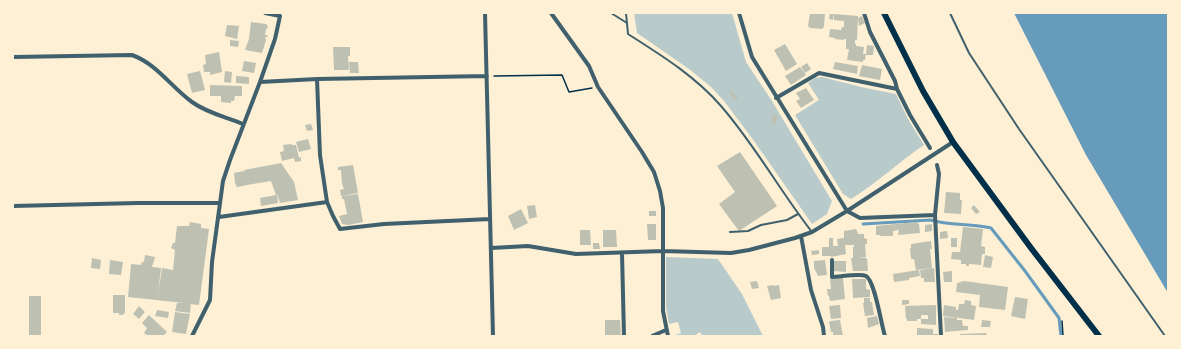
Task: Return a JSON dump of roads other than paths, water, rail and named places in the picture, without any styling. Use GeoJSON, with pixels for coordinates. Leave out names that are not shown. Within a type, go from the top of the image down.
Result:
{"type":"FeatureCollection","features":[{"type":"Feature","properties":{"kind":"main road"},"geometry":{"type":"LineString","coordinates":[[884,13],[923,91],[953,142],[1022,236],[1099,336]]}},
{"type":"Feature","properties":{"kind":"street"},"geometry":{"type":"LineString","coordinates":[[192,336],[210,300],[212,262],[223,181],[275,39],[280,15],[265,13]]}},
{"type":"Feature","properties":{"kind":"street"},"geometry":{"type":"LineString","coordinates":[[485,13],[493,336]]}},
{"type":"Feature","properties":{"kind":"street"},"geometry":{"type":"LineString","coordinates":[[551,13],[589,66],[598,87],[654,172],[660,191],[663,208],[663,311],[668,336]]}},
{"type":"Feature","properties":{"kind":"street"},"geometry":{"type":"LineString","coordinates":[[739,13],[752,56],[776,98],[847,211],[860,218],[935,215]]}},
{"type":"Feature","properties":{"kind":"street"},"geometry":{"type":"LineString","coordinates":[[864,13],[870,32],[895,81],[897,89],[910,115],[930,148]]}},
{"type":"Feature","properties":{"kind":"street"},"geometry":{"type":"LineString","coordinates":[[13,57],[132,55],[143,59],[159,71],[190,101],[204,111],[243,124]]}},
{"type":"Feature","properties":{"kind":"street"},"geometry":{"type":"LineString","coordinates":[[776,98],[819,72],[897,89]]}},
{"type":"Feature","properties":{"kind":"street"},"geometry":{"type":"LineString","coordinates":[[260,82],[317,79],[487,76]]}},
{"type":"Feature","properties":{"kind":"street"},"geometry":{"type":"LineString","coordinates":[[317,79],[320,155],[327,202],[340,229],[384,224],[490,219]]}},
{"type":"Feature","properties":{"kind":"street"},"geometry":{"type":"LineString","coordinates":[[491,248],[528,246],[576,254],[663,251],[731,253],[749,250],[812,232],[953,142]]}},
{"type":"Feature","properties":{"kind":"street"},"geometry":{"type":"LineString","coordinates":[[937,165],[939,174],[935,215],[941,336]]}},
{"type":"Feature","properties":{"kind":"street"},"geometry":{"type":"LineString","coordinates":[[219,217],[327,202]]}},
{"type":"Feature","properties":{"kind":"street"},"geometry":{"type":"LineString","coordinates":[[13,206],[220,203]]}},
{"type":"Feature","properties":{"kind":"street"},"geometry":{"type":"LineString","coordinates":[[801,236],[811,290],[823,327],[824,336]]}},
{"type":"Feature","properties":{"kind":"street"},"geometry":{"type":"LineString","coordinates":[[622,253],[624,336]]}},
{"type":"Feature","properties":{"kind":"street"},"geometry":{"type":"LineString","coordinates":[[832,260],[832,277],[860,275],[869,278],[874,288],[881,325],[885,336]]}},
{"type":"Feature","properties":{"kind":"street"},"geometry":{"type":"LineString","coordinates":[[652,336],[666,330]]}},
{"type":"Feature","properties":{"kind":"lane"},"geometry":{"type":"LineString","coordinates":[[611,13],[627,23]]}},
{"type":"Feature","properties":{"kind":"lane"},"geometry":{"type":"LineString","coordinates":[[626,13],[628,34],[686,73],[721,106],[735,123],[812,232]]}},
{"type":"Feature","properties":{"kind":"lane"},"geometry":{"type":"LineString","coordinates":[[950,13],[968,53],[1019,129],[1165,336]]}},
{"type":"Feature","properties":{"kind":"lane"},"geometry":{"type":"LineString","coordinates":[[730,232],[748,231],[761,225],[787,220],[798,214]]}},
{"type":"Feature","properties":{"kind":"water"},"geometry":{"type":"Polygon","coordinates":[[[1014,13],[1168,13],[1168,293],[1086,155],[1014,13]]]}},
{"type":"Feature","properties":{"kind":"waterway"},"geometry":{"type":"LineString","coordinates":[[863,224],[931,220],[991,228],[1025,271],[1059,318],[1061,336]]}}]}
